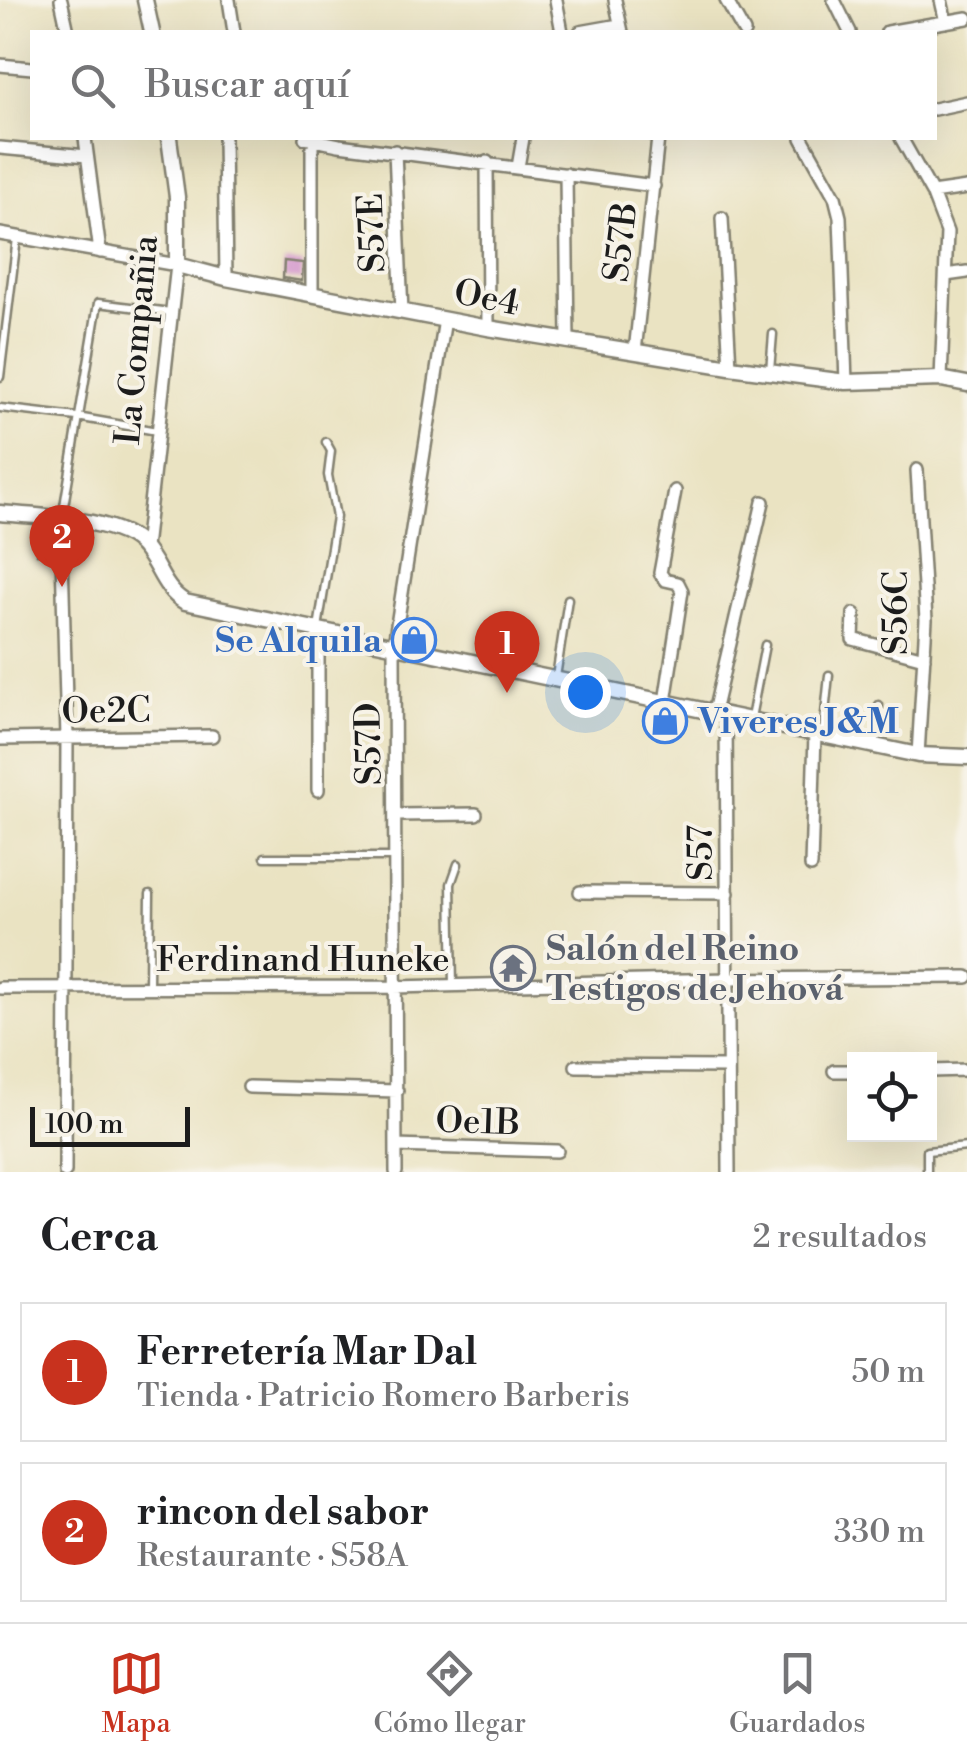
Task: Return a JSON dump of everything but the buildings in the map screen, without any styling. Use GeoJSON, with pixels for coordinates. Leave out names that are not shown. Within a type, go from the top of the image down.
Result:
{"type":"FeatureCollection","features":[{"type":"Feature","properties":{"kind":"street"},"geometry":{"type":"LineString","coordinates":[[61,0],[68,30]]}},
{"type":"Feature","properties":{"kind":"street"},"geometry":{"type":"LineString","coordinates":[[145,0],[152,30]]}},
{"type":"Feature","properties":{"kind":"street"},"geometry":{"type":"LineString","coordinates":[[228,0],[234,30]]}},
{"type":"Feature","properties":{"kind":"street"},"geometry":{"type":"LineString","coordinates":[[556,0],[562,30]]}},
{"type":"Feature","properties":{"kind":"street"},"geometry":{"type":"LineString","coordinates":[[615,0],[620,28]]}},
{"type":"Feature","properties":{"kind":"street"},"geometry":{"type":"LineString","coordinates":[[726,0],[743,30]]}},
{"type":"Feature","properties":{"kind":"street"},"geometry":{"type":"LineString","coordinates":[[834,0],[849,30]]}},
{"type":"Feature","properties":{"kind":"street"},"geometry":{"type":"LineString","coordinates":[[941,0],[946,22]]}},
{"type":"Feature","properties":{"kind":"street"},"geometry":{"type":"LineString","coordinates":[[899,30],[967,18]]}},
{"type":"Feature","properties":{"kind":"street"},"geometry":{"type":"LineString","coordinates":[[0,65],[30,68]]}},
{"type":"Feature","properties":{"kind":"street"},"geometry":{"type":"LineString","coordinates":[[937,108],[967,102]]}},
{"type":"Feature","properties":{"kind":"street"},"geometry":{"type":"LineString","coordinates":[[85,140],[100,252]]}},
{"type":"Feature","properties":{"kind":"street","name":"La Compañia"},"geometry":{"type":"LineString","coordinates":[[145,548],[177,265],[177,197],[169,140]]}},
{"type":"Feature","properties":{"kind":"street"},"geometry":{"type":"LineString","coordinates":[[224,140],[226,278]]}},
{"type":"Feature","properties":{"kind":"street"},"geometry":{"type":"LineString","coordinates":[[308,140],[312,294]]}},
{"type":"Feature","properties":{"kind":"street"},"geometry":{"type":"LineString","coordinates":[[518,167],[523,140]]}},
{"type":"Feature","properties":{"kind":"street","name":"S57B"},"geometry":{"type":"LineString","coordinates":[[635,352],[658,140]]}},
{"type":"Feature","properties":{"kind":"street"},"geometry":{"type":"LineString","coordinates":[[803,140],[835,196],[840,217],[846,382]]}},
{"type":"Feature","properties":{"kind":"street"},"geometry":{"type":"LineString","coordinates":[[902,140],[932,193],[947,232],[942,379]]}},
{"type":"Feature","properties":{"kind":"street"},"geometry":{"type":"LineString","coordinates":[[339,141],[654,186]]}},
{"type":"Feature","properties":{"kind":"street"},"geometry":{"type":"LineString","coordinates":[[0,148],[87,156]]}},
{"type":"Feature","properties":{"kind":"street","name":"S57E"},"geometry":{"type":"LineString","coordinates":[[396,151],[402,312]]}},
{"type":"Feature","properties":{"kind":"street"},"geometry":{"type":"LineString","coordinates":[[487,162],[488,328]]}},
{"type":"Feature","properties":{"kind":"street"},"geometry":{"type":"LineString","coordinates":[[566,174],[568,342]]}},
{"type":"Feature","properties":{"kind":"street"},"geometry":{"type":"LineString","coordinates":[[932,193],[967,188]]}},
{"type":"Feature","properties":{"kind":"street"},"geometry":{"type":"LineString","coordinates":[[722,218],[730,367]]}},
{"type":"Feature","properties":{"kind":"street","name":"Oe4"},"geometry":{"type":"LineString","coordinates":[[0,234],[568,342],[846,382],[942,379],[967,384]]}},
{"type":"Feature","properties":{"kind":"street"},"geometry":{"type":"LineString","coordinates":[[946,275],[967,272]]}},
{"type":"Feature","properties":{"kind":"street","name":"S57D"},"geometry":{"type":"LineString","coordinates":[[396,1172],[394,644],[445,320]]}},
{"type":"Feature","properties":{"kind":"street","name":"S56C"},"geometry":{"type":"LineString","coordinates":[[917,470],[926,620],[918,754]]}},
{"type":"Feature","properties":{"kind":"street"},"geometry":{"type":"LineString","coordinates":[[666,702],[682,590],[678,583],[665,580],[660,573],[675,491]]}},
{"type":"Feature","properties":{"kind":"street","name":"S57"},"geometry":{"type":"LineString","coordinates":[[729,1172],[728,894],[720,713],[763,502]]}},
{"type":"Feature","properties":{"kind":"street"},"geometry":{"type":"LineString","coordinates":[[0,513],[61,519],[132,535],[145,548],[164,584],[185,602],[876,746],[967,757]]}},
{"type":"Feature","properties":{"kind":"street"},"geometry":{"type":"LineString","coordinates":[[61,519],[67,738],[65,1172]]}},
{"type":"Feature","properties":{"kind":"street"},"geometry":{"type":"LineString","coordinates":[[854,614],[853,639],[924,658]]}},
{"type":"Feature","properties":{"kind":"street"},"geometry":{"type":"LineString","coordinates":[[318,628],[318,790]]}},
{"type":"Feature","properties":{"kind":"street"},"geometry":{"type":"LineString","coordinates":[[811,866],[819,734]]}},
{"type":"Feature","properties":{"kind":"street","name":"Oe2C"},"geometry":{"type":"LineString","coordinates":[[0,738],[212,736]]}},
{"type":"Feature","properties":{"kind":"street"},"geometry":{"type":"LineString","coordinates":[[397,815],[476,814]]}},
{"type":"Feature","properties":{"kind":"street"},"geometry":{"type":"LineString","coordinates":[[580,892],[728,894]]}},
{"type":"Feature","properties":{"kind":"street","name":"Ferdinand Huneke"},"geometry":{"type":"LineString","coordinates":[[0,988],[394,988],[728,978],[967,977]]}},
{"type":"Feature","properties":{"kind":"street"},"geometry":{"type":"LineString","coordinates":[[576,1066],[727,1067]]}},
{"type":"Feature","properties":{"kind":"street"},"geometry":{"type":"LineString","coordinates":[[937,1070],[967,1070]]}},
{"type":"Feature","properties":{"kind":"street"},"geometry":{"type":"LineString","coordinates":[[834,1071],[847,1071]]}},
{"type":"Feature","properties":{"kind":"street"},"geometry":{"type":"LineString","coordinates":[[249,1087],[397,1091]]}},
{"type":"Feature","properties":{"kind":"street","name":"Oe1B"},"geometry":{"type":"LineString","coordinates":[[396,1146],[558,1152]]}},
{"type":"Feature","properties":{"kind":"lane"},"geometry":{"type":"LineString","coordinates":[[0,378],[4,316],[17,237]]}},
{"type":"Feature","properties":{"kind":"lane"},"geometry":{"type":"LineString","coordinates":[[61,519],[98,303],[171,312]]}},
{"type":"Feature","properties":{"kind":"lane"},"geometry":{"type":"LineString","coordinates":[[770,372],[773,334]]}},
{"type":"Feature","properties":{"kind":"lane"},"geometry":{"type":"LineString","coordinates":[[0,408],[158,432]]}},
{"type":"Feature","properties":{"kind":"lane"},"geometry":{"type":"LineString","coordinates":[[318,628],[336,517],[326,442]]}},
{"type":"Feature","properties":{"kind":"lane"},"geometry":{"type":"LineString","coordinates":[[556,678],[568,598]]}},
{"type":"Feature","properties":{"kind":"lane"},"geometry":{"type":"LineString","coordinates":[[751,720],[765,644]]}},
{"type":"Feature","properties":{"kind":"lane"},"geometry":{"type":"LineString","coordinates":[[819,734],[829,675]]}},
{"type":"Feature","properties":{"kind":"lane"},"geometry":{"type":"LineString","coordinates":[[876,746],[878,705]]}},
{"type":"Feature","properties":{"kind":"lane"},"geometry":{"type":"LineString","coordinates":[[265,857],[396,857]]}},
{"type":"Feature","properties":{"kind":"lane"},"geometry":{"type":"LineString","coordinates":[[453,986],[451,884],[458,864]]}},
{"type":"Feature","properties":{"kind":"lane"},"geometry":{"type":"LineString","coordinates":[[149,987],[150,894]]}},
{"type":"Feature","properties":{"kind":"lane"},"geometry":{"type":"LineString","coordinates":[[927,1172],[927,1151],[967,1147]]}},
{"type":"Feature","properties":{"kind":"place","name":"rincon del sabor"},"geometry":{"type":"Point","coordinates":[62,587]}},
{"type":"Feature","properties":{"kind":"place","name":"Se Alquila"},"geometry":{"type":"Point","coordinates":[414,640]}},
{"type":"Feature","properties":{"kind":"place","name":"Ferretería Mar Dal"},"geometry":{"type":"Point","coordinates":[507,693]}},
{"type":"Feature","properties":{"kind":"place","name":"Viveres J&M"},"geometry":{"type":"Point","coordinates":[665,721]}},
{"type":"Feature","properties":{"kind":"place","name":"Salón del Reino Testigos de Jehová"},"geometry":{"type":"Point","coordinates":[513,968]}}]}
